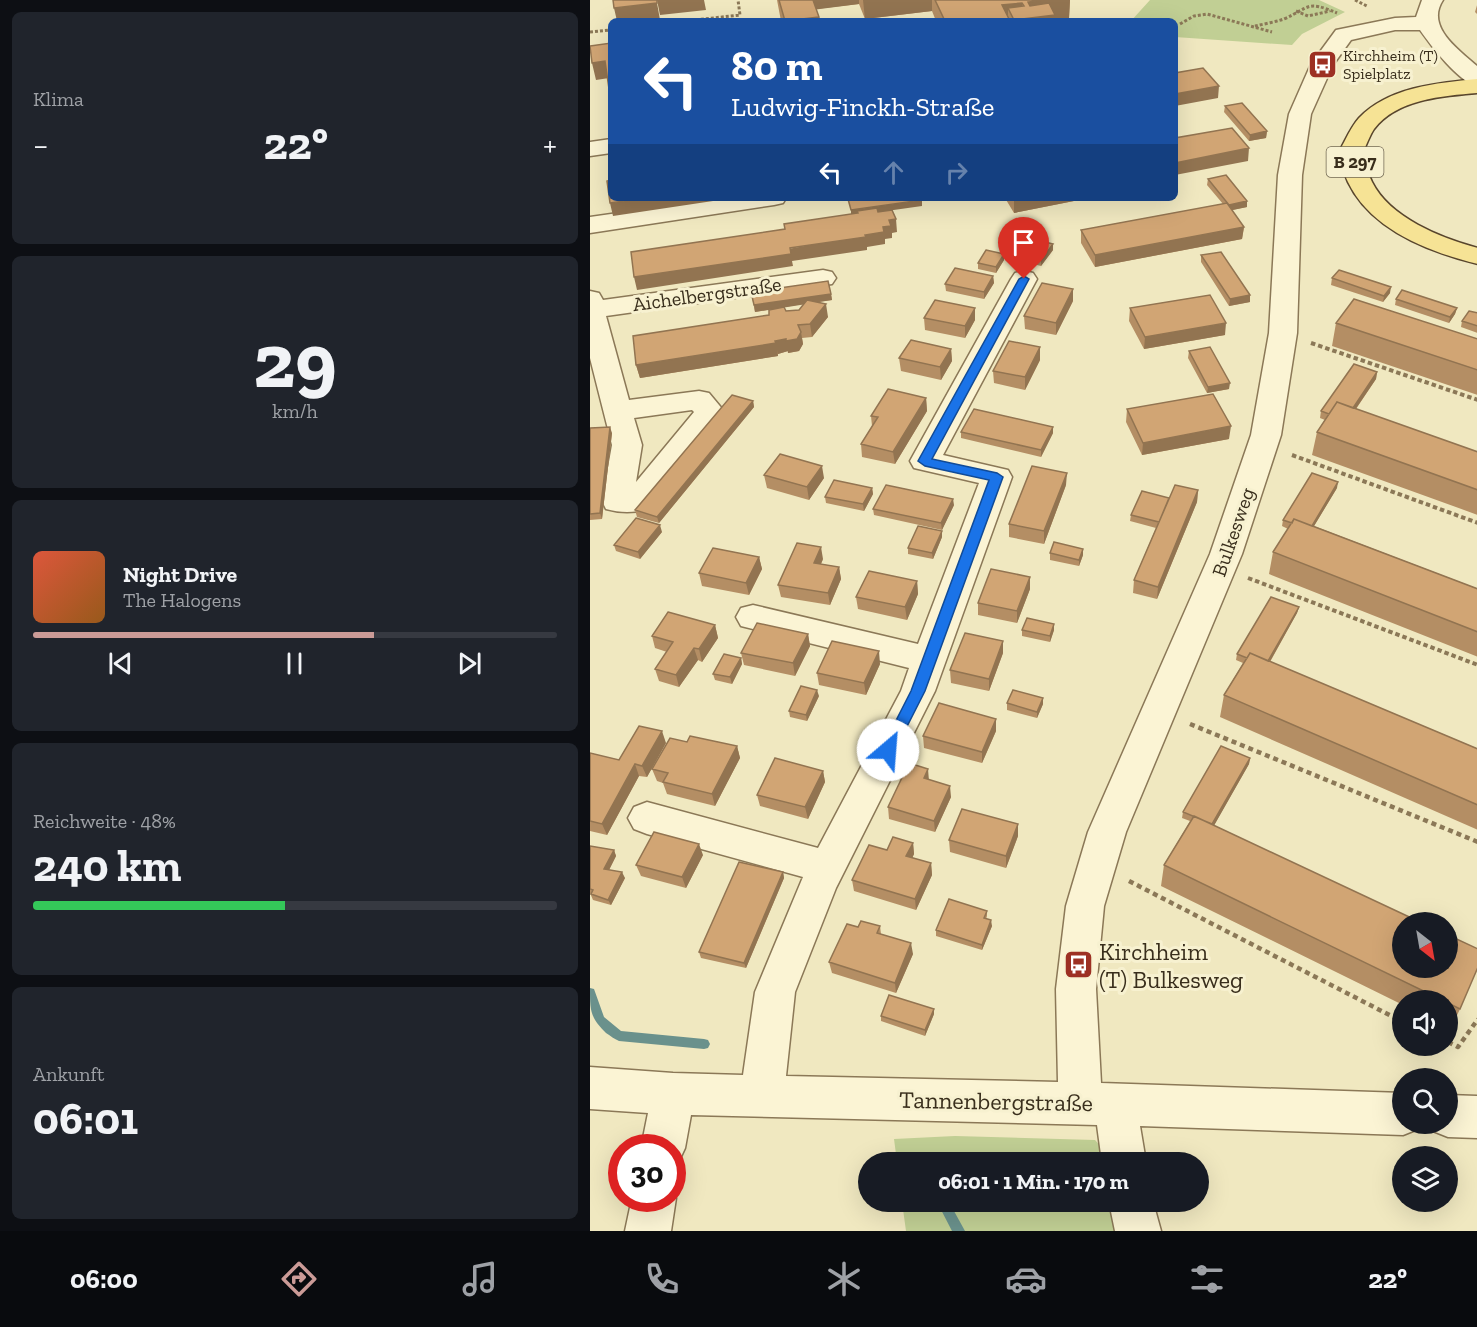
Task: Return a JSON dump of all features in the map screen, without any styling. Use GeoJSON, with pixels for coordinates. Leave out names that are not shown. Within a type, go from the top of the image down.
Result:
{"type":"FeatureCollection","features":[{"type":"Feature","properties":{"kind":"main road","name":"B 297"},"geometry":{"type":"LineString","coordinates":[[1478,86],[1415,94],[1400,101],[1381,111],[1366,123],[1352,150],[1360,182],[1370,198],[1386,214],[1432,239],[1478,256]]}},
{"type":"Feature","properties":{"kind":"street"},"geometry":{"type":"LineString","coordinates":[[1430,11],[1446,48],[1478,80]]}},
{"type":"Feature","properties":{"kind":"street","name":"Bulkesweg"},"geometry":{"type":"LineString","coordinates":[[1122,1152],[1119,1137],[1099,1104],[1076,989],[1085,906],[1107,832],[1226,554],[1266,435],[1283,333],[1290,175],[1300,114],[1322,64],[1344,35],[1395,24],[1430,11]]}},
{"type":"Feature","properties":{"kind":"street"},"geometry":{"type":"LineString","coordinates":[[590,149],[608,147]]}},
{"type":"Feature","properties":{"kind":"street"},"geometry":{"type":"LineString","coordinates":[[590,225],[754,201]]}},
{"type":"Feature","properties":{"kind":"street","name":"Aichelbergstraße"},"geometry":{"type":"LineString","coordinates":[[619,411],[590,305],[823,279]]}},
{"type":"Feature","properties":{"kind":"street"},"geometry":{"type":"LineString","coordinates":[[761,1095],[775,992],[828,867],[918,691],[997,477],[925,461],[1024,279]]}},
{"type":"Feature","properties":{"kind":"street"},"geometry":{"type":"LineString","coordinates":[[753,617],[929,660]]}},
{"type":"Feature","properties":{"kind":"street"},"geometry":{"type":"LineString","coordinates":[[647,818],[828,867]]}},
{"type":"Feature","properties":{"kind":"street","name":"Tannenbergstraße"},"geometry":{"type":"LineString","coordinates":[[590,1088],[673,1094],[1392,1114]]}},
{"type":"Feature","properties":{"kind":"street"},"geometry":{"type":"LineString","coordinates":[[666,1134],[673,1094]]}},
{"type":"Feature","properties":{"kind":"street"},"geometry":{"type":"LineString","coordinates":[[1458,1116],[1478,1117]]}},
{"type":"Feature","properties":{"kind":"street"},"geometry":{"type":"LineString","coordinates":[[648,1231],[651,1212]]}},
{"type":"Feature","properties":{"kind":"street"},"geometry":{"type":"LineString","coordinates":[[1133,1212],[1138,1231]]}},
{"type":"Feature","properties":{"kind":"path"},"geometry":{"type":"LineString","coordinates":[[738,0],[740,18]]}},
{"type":"Feature","properties":{"kind":"path"},"geometry":{"type":"LineString","coordinates":[[1306,0],[1308,4]]}},
{"type":"Feature","properties":{"kind":"path"},"geometry":{"type":"LineString","coordinates":[[1355,0],[1373,8]]}},
{"type":"Feature","properties":{"kind":"path"},"geometry":{"type":"LineString","coordinates":[[1255,26],[1283,19],[1308,4],[1321,5],[1339,14]]}},
{"type":"Feature","properties":{"kind":"path"},"geometry":{"type":"LineString","coordinates":[[1296,11],[1301,15],[1319,16],[1330,11]]}},
{"type":"Feature","properties":{"kind":"path"},"geometry":{"type":"LineString","coordinates":[[1180,24],[1194,16],[1207,14],[1272,32]]}},
{"type":"Feature","properties":{"kind":"path"},"geometry":{"type":"LineString","coordinates":[[713,18],[740,15]]}},
{"type":"Feature","properties":{"kind":"path"},"geometry":{"type":"LineString","coordinates":[[590,32],[608,30]]}},
{"type":"Feature","properties":{"kind":"path"},"geometry":{"type":"LineString","coordinates":[[1300,339],[1478,400]]}},
{"type":"Feature","properties":{"kind":"path"},"geometry":{"type":"LineString","coordinates":[[1287,453],[1478,523]]}},
{"type":"Feature","properties":{"kind":"path"},"geometry":{"type":"LineString","coordinates":[[1244,577],[1478,665]]}},
{"type":"Feature","properties":{"kind":"path"},"geometry":{"type":"LineString","coordinates":[[1180,720],[1478,842]]}},
{"type":"Feature","properties":{"kind":"path"},"geometry":{"type":"LineString","coordinates":[[1127,880],[1392,1016]]}},
{"type":"Feature","properties":{"kind":"path"},"geometry":{"type":"LineString","coordinates":[[1458,1047],[1478,1019]]}},
{"type":"Feature","properties":{"kind":"green space"},"geometry":{"type":"Polygon","coordinates":[[[1150,0],[1319,0],[1345,12],[1302,34],[1292,45],[1178,37],[1178,18],[1134,18],[1150,0]]]}},
{"type":"Feature","properties":{"kind":"green space"},"geometry":{"type":"Polygon","coordinates":[[[955,1136],[1095,1140],[1106,1152],[896,1152],[894,1139],[955,1136]]]}},
{"type":"Feature","properties":{"kind":"green space"},"geometry":{"type":"Polygon","coordinates":[[[903,1212],[1128,1212],[1133,1231],[906,1231],[903,1212]]]}},
{"type":"Feature","properties":{"kind":"building"},"geometry":{"type":"Polygon","coordinates":[[[613,0],[657,0],[657,3],[614,8],[613,0]]]}},
{"type":"Feature","properties":{"kind":"building"},"geometry":{"type":"Polygon","coordinates":[[[779,0],[813,0],[819,17],[810,18],[784,18],[779,0]]]}},
{"type":"Feature","properties":{"kind":"building"},"geometry":{"type":"Polygon","coordinates":[[[935,0],[1044,0],[1028,2],[1030,6],[1049,3],[1055,15],[1013,18],[1008,8],[1024,6],[1022,3],[1002,5],[1008,18],[944,18],[935,0]]]}},
{"type":"Feature","properties":{"kind":"building"},"geometry":{"type":"Polygon","coordinates":[[[608,43],[608,82],[605,61],[592,63],[590,46],[608,43]]]}},
{"type":"Feature","properties":{"kind":"building"},"geometry":{"type":"Polygon","coordinates":[[[1203,68],[1219,86],[1178,93],[1178,72],[1203,68]]]}},
{"type":"Feature","properties":{"kind":"building"},"geometry":{"type":"Polygon","coordinates":[[[1242,103],[1267,131],[1250,135],[1225,106],[1242,103]]]}},
{"type":"Feature","properties":{"kind":"building"},"geometry":{"type":"Polygon","coordinates":[[[1232,128],[1249,148],[1178,162],[1178,137],[1232,128]]]}},
{"type":"Feature","properties":{"kind":"building"},"geometry":{"type":"Polygon","coordinates":[[[1226,175],[1247,201],[1229,205],[1208,179],[1226,175]]]}},
{"type":"Feature","properties":{"kind":"building"},"geometry":{"type":"Polygon","coordinates":[[[849,201],[915,201],[851,210],[849,201]]]}},
{"type":"Feature","properties":{"kind":"building"},"geometry":{"type":"Polygon","coordinates":[[[1227,203],[1244,227],[1095,255],[1081,230],[1227,203]]]}},
{"type":"Feature","properties":{"kind":"building"},"geometry":{"type":"Polygon","coordinates":[[[877,208],[878,212],[892,210],[896,219],[889,220],[891,226],[883,227],[884,232],[865,235],[866,237],[790,248],[791,254],[634,277],[631,252],[785,229],[784,224],[877,208]]]}},
{"type":"Feature","properties":{"kind":"building"},"geometry":{"type":"Polygon","coordinates":[[[1016,235],[1053,244],[1041,260],[1004,250],[1016,235]]]}},
{"type":"Feature","properties":{"kind":"building"},"geometry":{"type":"Polygon","coordinates":[[[986,250],[1004,254],[996,267],[978,263],[986,250]]]}},
{"type":"Feature","properties":{"kind":"building"},"geometry":{"type":"Polygon","coordinates":[[[1221,252],[1250,295],[1230,299],[1201,255],[1221,252]]]}},
{"type":"Feature","properties":{"kind":"building"},"geometry":{"type":"Polygon","coordinates":[[[955,268],[993,276],[984,292],[945,284],[955,268]]]}},
{"type":"Feature","properties":{"kind":"building"},"geometry":{"type":"Polygon","coordinates":[[[1339,270],[1391,287],[1384,296],[1332,278],[1339,270]]]}},
{"type":"Feature","properties":{"kind":"building"},"geometry":{"type":"Polygon","coordinates":[[[828,281],[831,294],[754,305],[751,292],[828,281]]]}},
{"type":"Feature","properties":{"kind":"building"},"geometry":{"type":"Polygon","coordinates":[[[1042,283],[1073,289],[1056,323],[1024,316],[1042,283]]]}},
{"type":"Feature","properties":{"kind":"building"},"geometry":{"type":"Polygon","coordinates":[[[1402,290],[1457,308],[1450,317],[1396,299],[1402,290]]]}},
{"type":"Feature","properties":{"kind":"building"},"geometry":{"type":"Polygon","coordinates":[[[1210,295],[1226,323],[1145,337],[1130,308],[1210,295]]]}},
{"type":"Feature","properties":{"kind":"building"},"geometry":{"type":"Polygon","coordinates":[[[1354,299],[1478,339],[1478,370],[1336,323],[1354,299]]]}},
{"type":"Feature","properties":{"kind":"building"},"geometry":{"type":"Polygon","coordinates":[[[807,300],[826,304],[810,324],[798,325],[801,332],[797,339],[636,365],[633,336],[769,315],[769,310],[784,307],[786,311],[799,310],[807,300]]]}},
{"type":"Feature","properties":{"kind":"building"},"geometry":{"type":"Polygon","coordinates":[[[935,300],[975,308],[965,326],[924,318],[935,300]]]}},
{"type":"Feature","properties":{"kind":"building"},"geometry":{"type":"Polygon","coordinates":[[[1469,311],[1478,313],[1478,326],[1462,321],[1469,311]]]}},
{"type":"Feature","properties":{"kind":"building"},"geometry":{"type":"Polygon","coordinates":[[[911,340],[951,349],[940,367],[899,358],[911,340]]]}},
{"type":"Feature","properties":{"kind":"building"},"geometry":{"type":"Polygon","coordinates":[[[1009,341],[1040,347],[1025,377],[993,371],[1009,341]]]}},
{"type":"Feature","properties":{"kind":"building"},"geometry":{"type":"Polygon","coordinates":[[[1210,347],[1230,383],[1208,387],[1189,351],[1210,347]]]}},
{"type":"Feature","properties":{"kind":"building"},"geometry":{"type":"Polygon","coordinates":[[[1354,364],[1377,372],[1353,408],[1337,402],[1329,414],[1321,411],[1354,364]]]}},
{"type":"Feature","properties":{"kind":"building"},"geometry":{"type":"Polygon","coordinates":[[[888,389],[926,398],[893,452],[861,444],[878,417],[871,416],[888,389]]]}},
{"type":"Feature","properties":{"kind":"building"},"geometry":{"type":"Polygon","coordinates":[[[1213,394],[1231,426],[1143,443],[1127,409],[1213,394]]]}},
{"type":"Feature","properties":{"kind":"building"},"geometry":{"type":"Polygon","coordinates":[[[732,395],[753,401],[657,517],[635,510],[732,395]]]}},
{"type":"Feature","properties":{"kind":"building"},"geometry":{"type":"Polygon","coordinates":[[[1337,402],[1478,452],[1478,490],[1317,432],[1337,402]]]}},
{"type":"Feature","properties":{"kind":"building"},"geometry":{"type":"Polygon","coordinates":[[[974,409],[1053,427],[1041,450],[961,432],[974,409]]]}},
{"type":"Feature","properties":{"kind":"building"},"geometry":{"type":"Polygon","coordinates":[[[610,427],[600,513],[590,514],[590,428],[610,427]]]}},
{"type":"Feature","properties":{"kind":"building"},"geometry":{"type":"Polygon","coordinates":[[[780,454],[822,466],[807,487],[764,475],[780,454]]]}},
{"type":"Feature","properties":{"kind":"building"},"geometry":{"type":"Polygon","coordinates":[[[1032,466],[1067,473],[1044,531],[1009,524],[1032,466]]]}},
{"type":"Feature","properties":{"kind":"building"},"geometry":{"type":"Polygon","coordinates":[[[1312,473],[1338,482],[1312,526],[1294,519],[1292,523],[1283,520],[1312,473]]]}},
{"type":"Feature","properties":{"kind":"building"},"geometry":{"type":"Polygon","coordinates":[[[834,480],[872,488],[863,504],[825,497],[834,480]]]}},
{"type":"Feature","properties":{"kind":"building"},"geometry":{"type":"Polygon","coordinates":[[[886,485],[953,499],[941,523],[873,509],[886,485]]]}},
{"type":"Feature","properties":{"kind":"building"},"geometry":{"type":"Polygon","coordinates":[[[1175,485],[1198,490],[1158,587],[1134,580],[1175,485]]]}},
{"type":"Feature","properties":{"kind":"building"},"geometry":{"type":"Polygon","coordinates":[[[1142,491],[1169,498],[1159,522],[1131,515],[1142,491]]]}},
{"type":"Feature","properties":{"kind":"building"},"geometry":{"type":"Polygon","coordinates":[[[636,518],[660,525],[638,552],[614,545],[636,518]]]}},
{"type":"Feature","properties":{"kind":"building"},"geometry":{"type":"Polygon","coordinates":[[[1294,519],[1478,589],[1478,632],[1273,552],[1294,519]]]}},
{"type":"Feature","properties":{"kind":"building"},"geometry":{"type":"Polygon","coordinates":[[[918,526],[942,531],[932,553],[908,548],[918,526]]]}},
{"type":"Feature","properties":{"kind":"building"},"geometry":{"type":"Polygon","coordinates":[[[1054,542],[1083,549],[1079,560],[1050,553],[1054,542]]]}},
{"type":"Feature","properties":{"kind":"building"},"geometry":{"type":"Polygon","coordinates":[[[797,543],[821,547],[814,563],[839,567],[828,593],[778,585],[797,543]]]}},
{"type":"Feature","properties":{"kind":"building"},"geometry":{"type":"Polygon","coordinates":[[[713,548],[759,557],[746,583],[699,573],[713,548]]]}},
{"type":"Feature","properties":{"kind":"building"},"geometry":{"type":"Polygon","coordinates":[[[991,569],[1030,577],[1017,611],[978,603],[991,569]]]}},
{"type":"Feature","properties":{"kind":"building"},"geometry":{"type":"Polygon","coordinates":[[[869,571],[917,581],[905,607],[856,597],[869,571]]]}},
{"type":"Feature","properties":{"kind":"building"},"geometry":{"type":"Polygon","coordinates":[[[1271,597],[1299,607],[1268,661],[1250,653],[1247,658],[1237,654],[1271,597]]]}},
{"type":"Feature","properties":{"kind":"building"},"geometry":{"type":"Polygon","coordinates":[[[668,612],[715,625],[699,649],[694,648],[676,675],[655,669],[673,642],[652,636],[668,612]]]}},
{"type":"Feature","properties":{"kind":"building"},"geometry":{"type":"Polygon","coordinates":[[[1027,618],[1054,624],[1050,636],[1022,630],[1027,618]]]}},
{"type":"Feature","properties":{"kind":"building"},"geometry":{"type":"Polygon","coordinates":[[[757,623],[808,634],[793,663],[741,653],[757,623]]]}},
{"type":"Feature","properties":{"kind":"building"},"geometry":{"type":"Polygon","coordinates":[[[965,633],[1003,641],[989,679],[950,670],[965,633]]]}},
{"type":"Feature","properties":{"kind":"building"},"geometry":{"type":"Polygon","coordinates":[[[832,641],[879,651],[864,683],[817,673],[832,641]]]}},
{"type":"Feature","properties":{"kind":"building"},"geometry":{"type":"Polygon","coordinates":[[[1250,653],[1478,749],[1478,805],[1224,695],[1250,653]]]}},
{"type":"Feature","properties":{"kind":"building"},"geometry":{"type":"Polygon","coordinates":[[[724,654],[741,658],[730,677],[713,674],[724,654]]]}},
{"type":"Feature","properties":{"kind":"building"},"geometry":{"type":"Polygon","coordinates":[[[801,686],[817,690],[806,715],[789,711],[801,686]]]}},
{"type":"Feature","properties":{"kind":"building"},"geometry":{"type":"Polygon","coordinates":[[[1013,690],[1043,698],[1037,712],[1007,703],[1013,690]]]}},
{"type":"Feature","properties":{"kind":"building"},"geometry":{"type":"Polygon","coordinates":[[[939,703],[996,719],[982,752],[923,736],[939,703]]]}},
{"type":"Feature","properties":{"kind":"building"},"geometry":{"type":"Polygon","coordinates":[[[639,726],[662,731],[642,766],[635,764],[602,824],[590,821],[590,753],[619,760],[639,726]]]}},
{"type":"Feature","properties":{"kind":"building"},"geometry":{"type":"Polygon","coordinates":[[[690,736],[737,746],[712,794],[663,782],[668,773],[652,769],[670,738],[687,742],[690,736]]]}},
{"type":"Feature","properties":{"kind":"building"},"geometry":{"type":"Polygon","coordinates":[[[1221,746],[1250,758],[1212,824],[1183,812],[1221,746]]]}},
{"type":"Feature","properties":{"kind":"building"},"geometry":{"type":"Polygon","coordinates":[[[775,758],[823,771],[805,807],[757,795],[775,758]]]}},
{"type":"Feature","properties":{"kind":"building"},"geometry":{"type":"Polygon","coordinates":[[[909,763],[928,769],[924,778],[950,786],[934,821],[888,807],[909,763]]]}},
{"type":"Feature","properties":{"kind":"building"},"geometry":{"type":"Polygon","coordinates":[[[962,809],[1018,824],[1006,856],[949,840],[962,809]]]}},
{"type":"Feature","properties":{"kind":"building"},"geometry":{"type":"Polygon","coordinates":[[[1194,816],[1399,912],[1392,912],[1392,976],[1164,865],[1194,816]]]}},
{"type":"Feature","properties":{"kind":"building"},"geometry":{"type":"Polygon","coordinates":[[[654,832],[699,844],[682,877],[636,865],[654,832]]]}},
{"type":"Feature","properties":{"kind":"building"},"geometry":{"type":"Polygon","coordinates":[[[893,837],[913,843],[906,856],[931,863],[915,899],[852,880],[869,845],[887,850],[893,837]]]}},
{"type":"Feature","properties":{"kind":"building"},"geometry":{"type":"Polygon","coordinates":[[[590,846],[614,850],[604,869],[622,872],[608,900],[591,894],[593,890],[590,889],[590,846]]]}},
{"type":"Feature","properties":{"kind":"building"},"geometry":{"type":"Polygon","coordinates":[[[739,862],[783,872],[744,963],[699,952],[739,862]]]}},
{"type":"Feature","properties":{"kind":"building"},"geometry":{"type":"Polygon","coordinates":[[[949,899],[987,911],[984,918],[991,920],[982,945],[936,930],[949,899]]]}},
{"type":"Feature","properties":{"kind":"building"},"geometry":{"type":"Polygon","coordinates":[[[861,921],[880,926],[877,933],[911,943],[895,983],[829,962],[847,924],[858,927],[861,921]]]}},
{"type":"Feature","properties":{"kind":"building"},"geometry":{"type":"Polygon","coordinates":[[[1458,940],[1478,949],[1478,967],[1460,1009],[1458,1008],[1458,990],[1421,990],[1397,978],[1458,978],[1458,940]]]}},
{"type":"Feature","properties":{"kind":"building"},"geometry":{"type":"Polygon","coordinates":[[[889,995],[934,1009],[925,1030],[881,1016],[889,995]]]}},
{"type":"Feature","properties":{"kind":"waterway"},"geometry":{"type":"LineString","coordinates":[[590,993],[599,1020],[619,1036],[704,1044]]}},
{"type":"Feature","properties":{"kind":"waterway"},"geometry":{"type":"LineString","coordinates":[[949,1212],[959,1231]]}},
{"type":"Feature","properties":{"kind":"place","name":"Kirchheim (T) Spielplatz"},"geometry":{"type":"Point","coordinates":[1322,64]}},
{"type":"Feature","properties":{"kind":"place","name":"Kirchheim (T) Bulkesweg"},"geometry":{"type":"Point","coordinates":[1078,965]}},
{"type":"Feature","properties":{"kind":"route"},"geometry":{"type":"LineString","coordinates":[[888,750],[918,691],[997,477],[925,461],[1024,279]]}}]}
